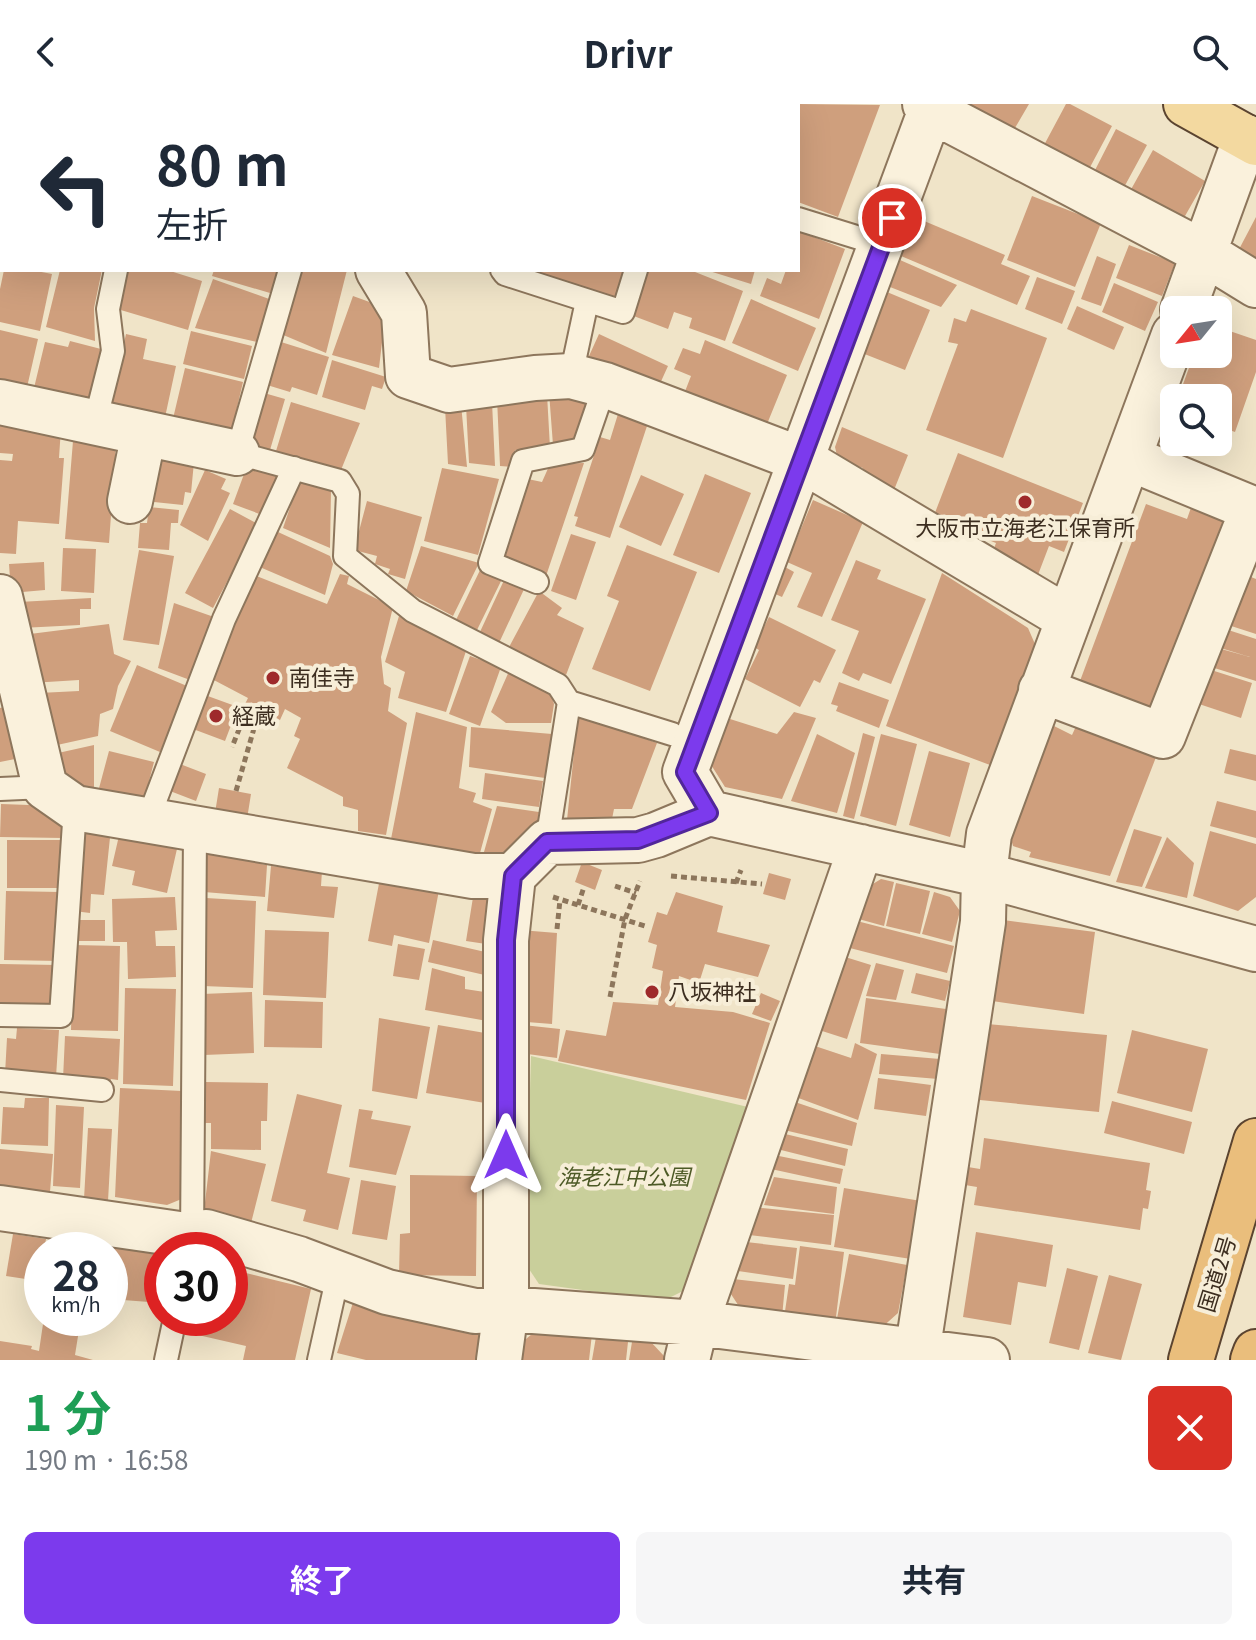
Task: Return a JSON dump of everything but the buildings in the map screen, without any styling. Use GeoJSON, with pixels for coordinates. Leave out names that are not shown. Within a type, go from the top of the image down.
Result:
{"type":"FeatureCollection","features":[{"type":"Feature","properties":{"kind":"highway","name":"国道2号"},"geometry":{"type":"LineString","coordinates":[[1191,1360],[1256,1141]]}},
{"type":"Feature","properties":{"kind":"highway"},"geometry":{"type":"LineString","coordinates":[[1253,1360],[1256,1352]]}},
{"type":"Feature","properties":{"kind":"main road"},"geometry":{"type":"LineString","coordinates":[[1186,104],[1251,140]]}},
{"type":"Feature","properties":{"kind":"street"},"geometry":{"type":"LineString","coordinates":[[709,813],[685,772],[882,245],[930,106],[1204,253],[1256,285]]}},
{"type":"Feature","properties":{"kind":"street"},"geometry":{"type":"LineString","coordinates":[[1188,296],[1251,140]]}},
{"type":"Feature","properties":{"kind":"street"},"geometry":{"type":"LineString","coordinates":[[379,272],[404,313],[408,376],[449,390],[535,378],[588,380],[802,460],[1067,618]]}},
{"type":"Feature","properties":{"kind":"street"},"geometry":{"type":"LineString","coordinates":[[917,1355],[983,922],[989,834],[1162,368]]}},
{"type":"Feature","properties":{"kind":"street"},"geometry":{"type":"LineString","coordinates":[[0,402],[237,453]]}},
{"type":"Feature","properties":{"kind":"street"},"geometry":{"type":"LineString","coordinates":[[130,501],[144,433]]}},
{"type":"Feature","properties":{"kind":"street"},"geometry":{"type":"LineString","coordinates":[[1041,690],[1163,736],[1253,509],[1129,458]]}},
{"type":"Feature","properties":{"kind":"street"},"geometry":{"type":"LineString","coordinates":[[0,597],[60,798],[147,822],[195,831],[530,886]]}},
{"type":"Feature","properties":{"kind":"street"},"geometry":{"type":"LineString","coordinates":[[499,1360],[506,1309],[506,940],[547,842],[638,840],[709,813],[984,875],[1256,949]]}},
{"type":"Feature","properties":{"kind":"street"},"geometry":{"type":"LineString","coordinates":[[691,1342],[861,847]]}},
{"type":"Feature","properties":{"kind":"street"},"geometry":{"type":"LineString","coordinates":[[0,1208],[144,1234]]}},
{"type":"Feature","properties":{"kind":"street"},"geometry":{"type":"LineString","coordinates":[[248,1244],[299,1259],[387,1292],[475,1311],[506,1309],[691,1342],[987,1360]]}},
{"type":"Feature","properties":{"kind":"lane"},"geometry":{"type":"LineString","coordinates":[[800,220],[882,245]]}},
{"type":"Feature","properties":{"kind":"lane"},"geometry":{"type":"LineString","coordinates":[[95,422],[113,351],[108,309],[116,272]]}},
{"type":"Feature","properties":{"kind":"lane"},"geometry":{"type":"LineString","coordinates":[[289,272],[237,453],[340,481],[348,494],[345,556],[413,611],[558,685],[569,702],[672,734]]}},
{"type":"Feature","properties":{"kind":"lane"},"geometry":{"type":"LineString","coordinates":[[504,272],[623,312],[635,272]]}},
{"type":"Feature","properties":{"kind":"lane"},"geometry":{"type":"LineString","coordinates":[[537,582],[490,563],[523,461],[583,449],[588,380],[587,301]]}},
{"type":"Feature","properties":{"kind":"lane"},"geometry":{"type":"LineString","coordinates":[[147,822],[224,619],[294,468]]}},
{"type":"Feature","properties":{"kind":"lane"},"geometry":{"type":"LineString","coordinates":[[547,842],[569,702]]}},
{"type":"Feature","properties":{"kind":"lane"},"geometry":{"type":"LineString","coordinates":[[0,789],[60,798],[61,1016],[0,1015]]}},
{"type":"Feature","properties":{"kind":"lane"},"geometry":{"type":"LineString","coordinates":[[192,1232],[195,831]]}},
{"type":"Feature","properties":{"kind":"lane"},"geometry":{"type":"LineString","coordinates":[[0,1080],[102,1090]]}},
{"type":"Feature","properties":{"kind":"lane"},"geometry":{"type":"LineString","coordinates":[[319,1360],[338,1275]]}},
{"type":"Feature","properties":{"kind":"lane"},"geometry":{"type":"LineString","coordinates":[[166,1360],[171,1336]]}},
{"type":"Feature","properties":{"kind":"path"},"geometry":{"type":"LineString","coordinates":[[236,791],[257,718]]}},
{"type":"Feature","properties":{"kind":"path"},"geometry":{"type":"LineString","coordinates":[[232,724],[240,727],[232,747]]}},
{"type":"Feature","properties":{"kind":"path"},"geometry":{"type":"LineString","coordinates":[[736,883],[741,870]]}},
{"type":"Feature","properties":{"kind":"path"},"geometry":{"type":"LineString","coordinates":[[658,875],[762,884]]}},
{"type":"Feature","properties":{"kind":"path"},"geometry":{"type":"LineString","coordinates":[[530,886],[560,900],[645,926]]}},
{"type":"Feature","properties":{"kind":"path"},"geometry":{"type":"LineString","coordinates":[[578,905],[584,887]]}},
{"type":"Feature","properties":{"kind":"path"},"geometry":{"type":"LineString","coordinates":[[557,929],[560,900]]}},
{"type":"Feature","properties":{"kind":"path"},"geometry":{"type":"LineString","coordinates":[[610,997],[625,919]]}},
{"type":"Feature","properties":{"kind":"green space","name":"海老江中公園"},"geometry":{"type":"Polygon","coordinates":[[[531,1056],[748,1107],[691,1287],[663,1301],[539,1284],[525,1263],[531,1056]]]}},
{"type":"Feature","properties":{"kind":"place","name":"大阪市立海老江保育所"},"geometry":{"type":"Point","coordinates":[1025,502]}},
{"type":"Feature","properties":{"kind":"place","name":"南佳寺"},"geometry":{"type":"Point","coordinates":[273,678]}},
{"type":"Feature","properties":{"kind":"place","name":"経蔵"},"geometry":{"type":"Point","coordinates":[216,716]}},
{"type":"Feature","properties":{"kind":"place","name":"八坂神社"},"geometry":{"type":"Point","coordinates":[652,992]}},
{"type":"Feature","properties":{"kind":"route"},"geometry":{"type":"LineString","coordinates":[[506,1155],[506,940],[513,876],[547,842],[638,840],[709,813],[685,772],[892,218]]}}]}
